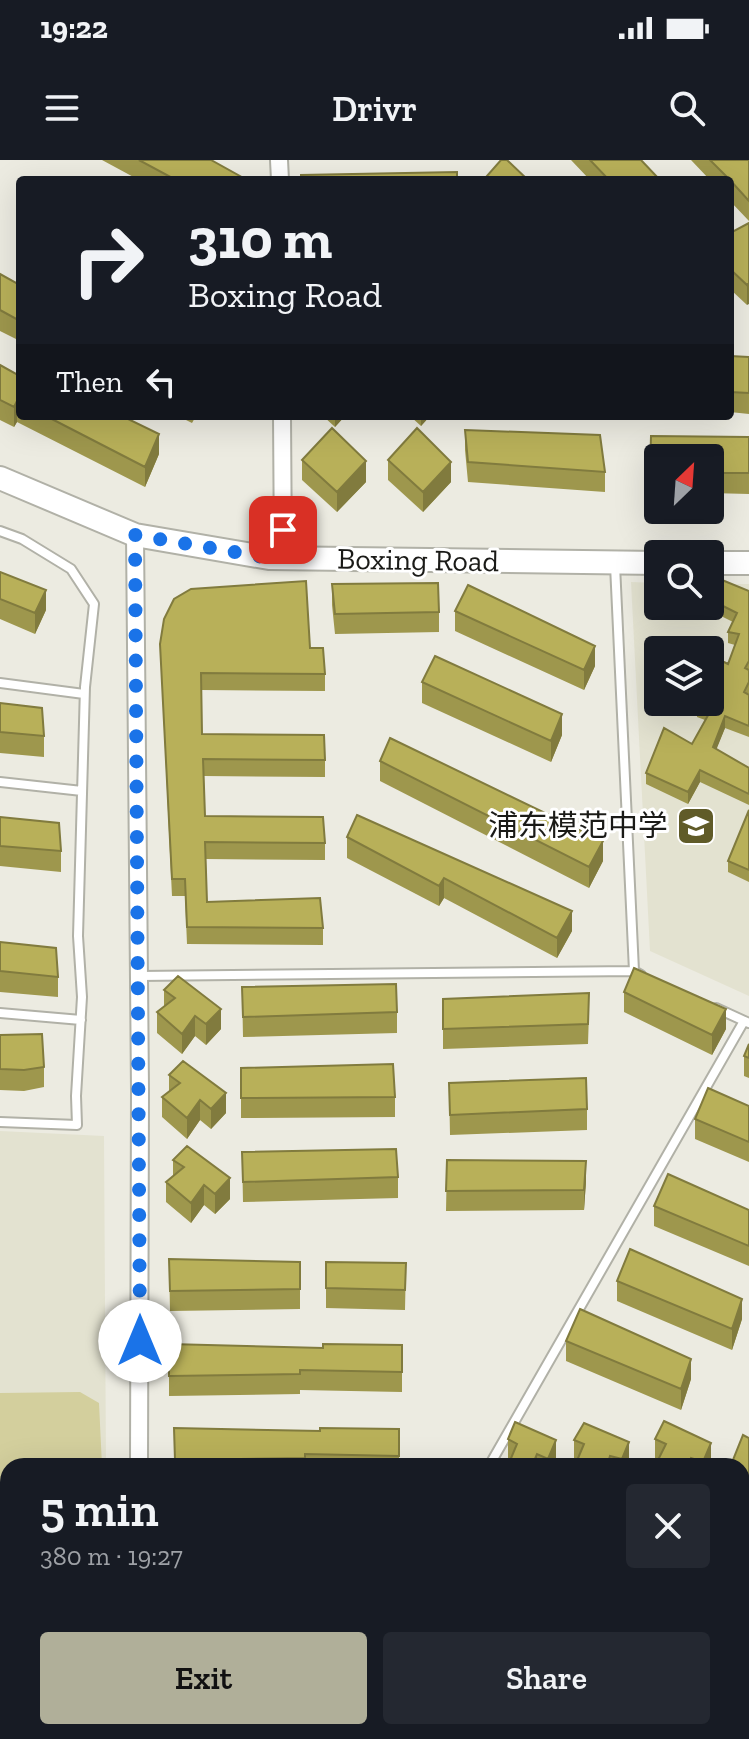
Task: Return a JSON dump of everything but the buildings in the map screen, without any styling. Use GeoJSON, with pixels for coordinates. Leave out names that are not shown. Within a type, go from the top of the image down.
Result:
{"type":"FeatureCollection","features":[{"type":"Feature","properties":{"kind":"street"},"geometry":{"type":"LineString","coordinates":[[282,420],[283,557]]}},
{"type":"Feature","properties":{"kind":"street","name":"Boxing Road"},"geometry":{"type":"LineString","coordinates":[[0,478],[135,535],[269,558],[644,563]]}},
{"type":"Feature","properties":{"kind":"street"},"geometry":{"type":"LineString","coordinates":[[135,535],[139,1458]]}},
{"type":"Feature","properties":{"kind":"street"},"geometry":{"type":"LineString","coordinates":[[724,563],[749,563]]}},
{"type":"Feature","properties":{"kind":"lane"},"geometry":{"type":"LineString","coordinates":[[0,531],[22,539],[71,569],[94,604],[84,694],[77,1125],[0,1122]]}},
{"type":"Feature","properties":{"kind":"lane"},"geometry":{"type":"LineString","coordinates":[[615,563],[634,971]]}},
{"type":"Feature","properties":{"kind":"lane"},"geometry":{"type":"LineString","coordinates":[[0,683],[84,694]]}},
{"type":"Feature","properties":{"kind":"lane"},"geometry":{"type":"LineString","coordinates":[[0,782],[82,791]]}},
{"type":"Feature","properties":{"kind":"lane"},"geometry":{"type":"LineString","coordinates":[[139,976],[634,971],[647,978]]}},
{"type":"Feature","properties":{"kind":"lane"},"geometry":{"type":"LineString","coordinates":[[494,1458],[746,1022],[703,1002]]}},
{"type":"Feature","properties":{"kind":"lane"},"geometry":{"type":"LineString","coordinates":[[0,1013],[81,1020]]}},
{"type":"Feature","properties":{"kind":"shaded area","name":"浦东模范中学"},"geometry":{"type":"Polygon","coordinates":[[[631,582],[644,582],[644,620],[724,620],[724,584],[749,584],[749,996],[650,951],[631,582]]]}},
{"type":"Feature","properties":{"kind":"shaded area"},"geometry":{"type":"Polygon","coordinates":[[[0,1131],[104,1136],[106,1458],[0,1458],[0,1131]]]}},
{"type":"Feature","properties":{"kind":"shaded area"},"geometry":{"type":"Polygon","coordinates":[[[80,1392],[99,1403],[102,1458],[0,1458],[0,1393],[80,1392]]]}},
{"type":"Feature","properties":{"kind":"place","name":"浦东模范中学"},"geometry":{"type":"Point","coordinates":[696,826]}},
{"type":"Feature","properties":{"kind":"route"},"geometry":{"type":"LineString","coordinates":[[140,1341],[135,535],[269,558],[283,557],[283,530]]}}]}
